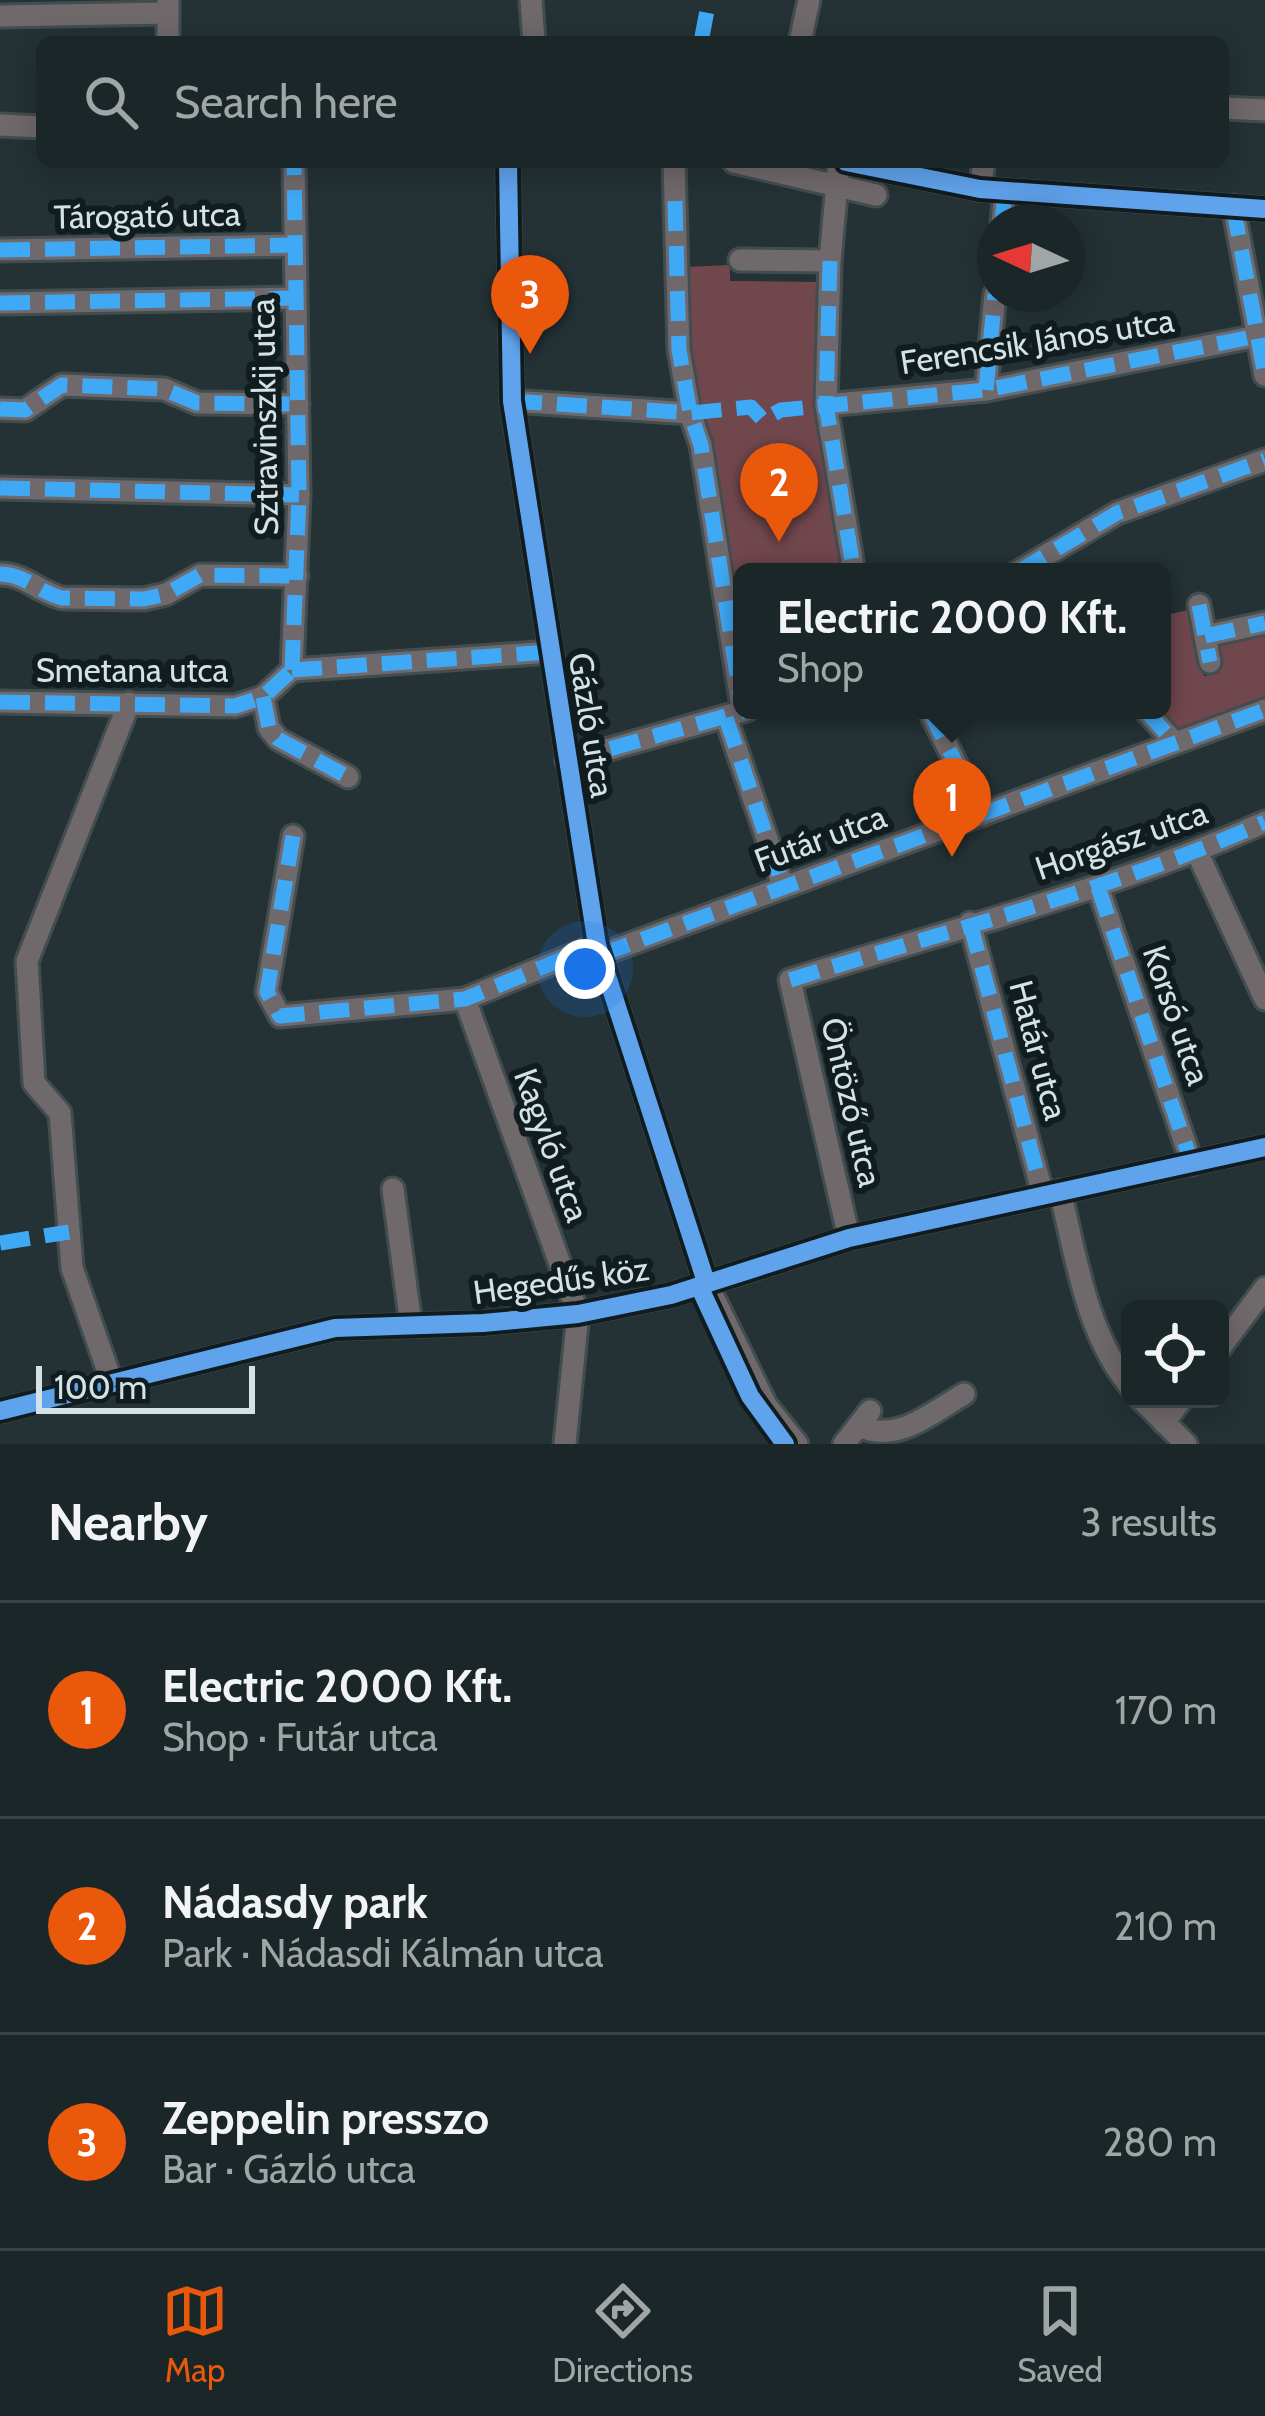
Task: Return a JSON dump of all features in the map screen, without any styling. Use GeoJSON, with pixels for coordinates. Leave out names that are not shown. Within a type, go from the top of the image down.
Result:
{"type":"FeatureCollection","features":[{"type":"Feature","properties":{"kind":"street"},"geometry":{"type":"LineString","coordinates":[[531,0],[534,36]]}},
{"type":"Feature","properties":{"kind":"street"},"geometry":{"type":"LineString","coordinates":[[801,36],[809,0]]}},
{"type":"Feature","properties":{"kind":"street"},"geometry":{"type":"LineString","coordinates":[[0,16],[168,7]]}},
{"type":"Feature","properties":{"kind":"street"},"geometry":{"type":"LineString","coordinates":[[1229,108],[1265,110]]}},
{"type":"Feature","properties":{"kind":"street"},"geometry":{"type":"LineString","coordinates":[[0,125],[36,127]]}},
{"type":"Feature","properties":{"kind":"street","name":"Sztravinszkij utca"},"geometry":{"type":"LineString","coordinates":[[292,670],[299,495],[294,168]]}},
{"type":"Feature","properties":{"kind":"street","name":"Gázló utca"},"geometry":{"type":"LineString","coordinates":[[508,168],[512,401],[599,950],[706,1282],[766,1405],[797,1444]]}},
{"type":"Feature","properties":{"kind":"street"},"geometry":{"type":"LineString","coordinates":[[674,168],[680,350],[690,413],[701,445],[733,664]]}},
{"type":"Feature","properties":{"kind":"street"},"geometry":{"type":"LineString","coordinates":[[757,168],[876,195]]}},
{"type":"Feature","properties":{"kind":"street"},"geometry":{"type":"LineString","coordinates":[[841,168],[834,188],[826,406],[852,563]]}},
{"type":"Feature","properties":{"kind":"street"},"geometry":{"type":"LineString","coordinates":[[873,168],[980,189],[1265,208]]}},
{"type":"Feature","properties":{"kind":"street"},"geometry":{"type":"LineString","coordinates":[[980,189],[983,168]]}},
{"type":"Feature","properties":{"kind":"street"},"geometry":{"type":"LineString","coordinates":[[1004,204],[1006,191]]}},
{"type":"Feature","properties":{"kind":"street"},"geometry":{"type":"LineString","coordinates":[[1233,206],[1265,375]]}},
{"type":"Feature","properties":{"kind":"street","name":"Tárogató utca"},"geometry":{"type":"LineString","coordinates":[[0,250],[295,245]]}},
{"type":"Feature","properties":{"kind":"street"},"geometry":{"type":"LineString","coordinates":[[740,260],[830,261]]}},
{"type":"Feature","properties":{"kind":"street"},"geometry":{"type":"LineString","coordinates":[[0,303],[296,298]]}},
{"type":"Feature","properties":{"kind":"street"},"geometry":{"type":"LineString","coordinates":[[986,390],[993,312]]}},
{"type":"Feature","properties":{"kind":"street","name":"Ferencsik János utca"},"geometry":{"type":"LineString","coordinates":[[826,406],[986,390],[1257,336]]}},
{"type":"Feature","properties":{"kind":"street"},"geometry":{"type":"LineString","coordinates":[[0,409],[25,410],[62,385],[164,389],[197,403],[298,404]]}},
{"type":"Feature","properties":{"kind":"street"},"geometry":{"type":"LineString","coordinates":[[512,401],[690,413]]}},
{"type":"Feature","properties":{"kind":"street"},"geometry":{"type":"LineString","coordinates":[[1036,563],[1117,513],[1265,460]]}},
{"type":"Feature","properties":{"kind":"street"},"geometry":{"type":"LineString","coordinates":[[0,488],[299,495]]}},
{"type":"Feature","properties":{"kind":"street"},"geometry":{"type":"LineString","coordinates":[[0,574],[18,574],[62,598],[123,599],[166,594],[200,575],[297,576]]}},
{"type":"Feature","properties":{"kind":"street"},"geometry":{"type":"LineString","coordinates":[[1199,605],[1210,662]]}},
{"type":"Feature","properties":{"kind":"street"},"geometry":{"type":"LineString","coordinates":[[1205,636],[1265,623]]}},
{"type":"Feature","properties":{"kind":"street","name":"Gázló utca"},"geometry":{"type":"LineString","coordinates":[[292,670],[550,652]]}},
{"type":"Feature","properties":{"kind":"street","name":"Smetana utca"},"geometry":{"type":"LineString","coordinates":[[0,702],[235,706],[262,697],[292,670]]}},
{"type":"Feature","properties":{"kind":"street","name":"Smetana utca"},"geometry":{"type":"LineString","coordinates":[[262,697],[269,728],[278,739],[348,777]]}},
{"type":"Feature","properties":{"kind":"street"},"geometry":{"type":"LineString","coordinates":[[111,1380],[72,1268],[60,1113],[34,1082],[27,961],[129,703]]}},
{"type":"Feature","properties":{"kind":"street","name":"Futár utca"},"geometry":{"type":"LineString","coordinates":[[293,836],[267,992],[280,1016],[465,999],[1265,710]]}},
{"type":"Feature","properties":{"kind":"street"},"geometry":{"type":"LineString","coordinates":[[567,761],[733,714]]}},
{"type":"Feature","properties":{"kind":"street"},"geometry":{"type":"LineString","coordinates":[[742,719],[782,886]]}},
{"type":"Feature","properties":{"kind":"street"},"geometry":{"type":"LineString","coordinates":[[934,719],[982,815]]}},
{"type":"Feature","properties":{"kind":"street"},"geometry":{"type":"LineString","coordinates":[[1153,719],[1174,742]]}},
{"type":"Feature","properties":{"kind":"street","name":"Horgász utca"},"geometry":{"type":"LineString","coordinates":[[790,980],[1098,886],[1197,853],[1265,822]]}},
{"type":"Feature","properties":{"kind":"street"},"geometry":{"type":"LineString","coordinates":[[1197,853],[1265,999]]}},
{"type":"Feature","properties":{"kind":"street","name":"Korsó utca"},"geometry":{"type":"LineString","coordinates":[[1098,886],[1192,1164]]}},
{"type":"Feature","properties":{"kind":"street","name":"Határ utca"},"geometry":{"type":"LineString","coordinates":[[970,923],[1087,1301],[1121,1373]]}},
{"type":"Feature","properties":{"kind":"street","name":"Öntöző utca"},"geometry":{"type":"LineString","coordinates":[[790,980],[849,1238]]}},
{"type":"Feature","properties":{"kind":"street","name":"Kagyló utca"},"geometry":{"type":"LineString","coordinates":[[465,999],[578,1314]]}},
{"type":"Feature","properties":{"kind":"street","name":"Hegedűs köz"},"geometry":{"type":"LineString","coordinates":[[0,1411],[335,1328],[578,1314],[670,1295],[849,1238],[1265,1147]]}},
{"type":"Feature","properties":{"kind":"street"},"geometry":{"type":"LineString","coordinates":[[393,1189],[410,1325]]}},
{"type":"Feature","properties":{"kind":"street"},"geometry":{"type":"LineString","coordinates":[[1229,1336],[1265,1288]]}},
{"type":"Feature","properties":{"kind":"street"},"geometry":{"type":"LineString","coordinates":[[565,1444],[578,1314]]}},
{"type":"Feature","properties":{"kind":"street"},"geometry":{"type":"LineString","coordinates":[[858,1427],[898,1432],[964,1394]]}},
{"type":"Feature","properties":{"kind":"street"},"geometry":{"type":"LineString","coordinates":[[1150,1408],[1186,1444]]}},
{"type":"Feature","properties":{"kind":"street"},"geometry":{"type":"LineString","coordinates":[[1164,1423],[1175,1408]]}},
{"type":"Feature","properties":{"kind":"shaded area"},"geometry":{"type":"Polygon","coordinates":[[[730,265],[730,281],[821,282],[817,416],[841,563],[733,563],[733,619],[685,393],[684,267],[730,265]]]}},
{"type":"Feature","properties":{"kind":"shaded area"},"geometry":{"type":"Polygon","coordinates":[[[1188,610],[1204,676],[1219,673],[1214,642],[1265,631],[1265,699],[1168,736],[1153,719],[1171,719],[1171,614],[1188,610]]]}},
{"type":"Feature","properties":{"kind":"marked path"},"geometry":{"type":"LineString","coordinates":[[702,36],[709,0]]}},
{"type":"Feature","properties":{"kind":"marked path"},"geometry":{"type":"LineString","coordinates":[[292,670],[299,495],[294,168]]}},
{"type":"Feature","properties":{"kind":"marked path"},"geometry":{"type":"LineString","coordinates":[[1004,204],[1005,191]]}},
{"type":"Feature","properties":{"kind":"marked path"},"geometry":{"type":"LineString","coordinates":[[675,201],[679,350],[701,445],[733,649]]}},
{"type":"Feature","properties":{"kind":"marked path"},"geometry":{"type":"LineString","coordinates":[[1233,206],[1265,375]]}},
{"type":"Feature","properties":{"kind":"marked path"},"geometry":{"type":"LineString","coordinates":[[0,250],[295,245]]}},
{"type":"Feature","properties":{"kind":"marked path"},"geometry":{"type":"LineString","coordinates":[[830,261],[826,405],[852,563]]}},
{"type":"Feature","properties":{"kind":"marked path"},"geometry":{"type":"LineString","coordinates":[[0,303],[295,298]]}},
{"type":"Feature","properties":{"kind":"marked path"},"geometry":{"type":"LineString","coordinates":[[986,390],[993,312]]}},
{"type":"Feature","properties":{"kind":"marked path"},"geometry":{"type":"LineString","coordinates":[[512,401],[690,413],[751,407],[763,420],[781,410],[986,390],[1257,336]]}},
{"type":"Feature","properties":{"kind":"marked path"},"geometry":{"type":"LineString","coordinates":[[0,409],[25,410],[62,385],[164,389],[197,403],[298,404]]}},
{"type":"Feature","properties":{"kind":"marked path"},"geometry":{"type":"LineString","coordinates":[[1033,563],[1117,513],[1265,460]]}},
{"type":"Feature","properties":{"kind":"marked path"},"geometry":{"type":"LineString","coordinates":[[0,488],[299,495]]}},
{"type":"Feature","properties":{"kind":"marked path"},"geometry":{"type":"LineString","coordinates":[[0,574],[62,598],[144,599],[166,594],[200,575],[297,576]]}},
{"type":"Feature","properties":{"kind":"marked path"},"geometry":{"type":"LineString","coordinates":[[1199,605],[1210,662]]}},
{"type":"Feature","properties":{"kind":"marked path"},"geometry":{"type":"LineString","coordinates":[[1205,636],[1265,623]]}},
{"type":"Feature","properties":{"kind":"marked path"},"geometry":{"type":"LineString","coordinates":[[292,670],[550,652]]}},
{"type":"Feature","properties":{"kind":"marked path"},"geometry":{"type":"LineString","coordinates":[[0,702],[235,706],[263,697],[292,670]]}},
{"type":"Feature","properties":{"kind":"marked path"},"geometry":{"type":"LineString","coordinates":[[263,697],[269,728],[278,739],[348,777]]}},
{"type":"Feature","properties":{"kind":"marked path"},"geometry":{"type":"LineString","coordinates":[[600,955],[1265,710]]}},
{"type":"Feature","properties":{"kind":"marked path"},"geometry":{"type":"LineString","coordinates":[[567,761],[733,714]]}},
{"type":"Feature","properties":{"kind":"marked path"},"geometry":{"type":"LineString","coordinates":[[726,718],[783,886]]}},
{"type":"Feature","properties":{"kind":"marked path"},"geometry":{"type":"LineString","coordinates":[[934,719],[982,815]]}},
{"type":"Feature","properties":{"kind":"marked path"},"geometry":{"type":"LineString","coordinates":[[1153,719],[1174,742]]}},
{"type":"Feature","properties":{"kind":"marked path"},"geometry":{"type":"LineString","coordinates":[[790,980],[1089,889],[1265,822]]}},
{"type":"Feature","properties":{"kind":"marked path"},"geometry":{"type":"LineString","coordinates":[[293,836],[267,992],[280,1016],[465,999],[597,945]]}},
{"type":"Feature","properties":{"kind":"marked path"},"geometry":{"type":"LineString","coordinates":[[1098,887],[1192,1164]]}},
{"type":"Feature","properties":{"kind":"marked path"},"geometry":{"type":"LineString","coordinates":[[970,923],[1043,1195]]}},
{"type":"Feature","properties":{"kind":"marked path"},"geometry":{"type":"LineString","coordinates":[[0,1243],[69,1232]]}},
{"type":"Feature","properties":{"kind":"cycle path"},"geometry":{"type":"LineString","coordinates":[[508,168],[512,401],[597,945],[706,1282]]}},
{"type":"Feature","properties":{"kind":"cycle path"},"geometry":{"type":"LineString","coordinates":[[876,168],[980,189],[1265,209]]}},
{"type":"Feature","properties":{"kind":"cycle path"},"geometry":{"type":"LineString","coordinates":[[0,1411],[335,1328],[578,1314],[671,1295],[849,1238],[1265,1147]]}},
{"type":"Feature","properties":{"kind":"cycle path"},"geometry":{"type":"LineString","coordinates":[[699,1286],[750,1396],[785,1444]]}},
{"type":"Feature","properties":{"kind":"place","name":"Zeppelin presszo"},"geometry":{"type":"Point","coordinates":[530,354]}},
{"type":"Feature","properties":{"kind":"place","name":"Nádasdy park"},"geometry":{"type":"Point","coordinates":[779,542]}},
{"type":"Feature","properties":{"kind":"place","name":"Electric 2000 Kft."},"geometry":{"type":"Point","coordinates":[952,857]}}]}
